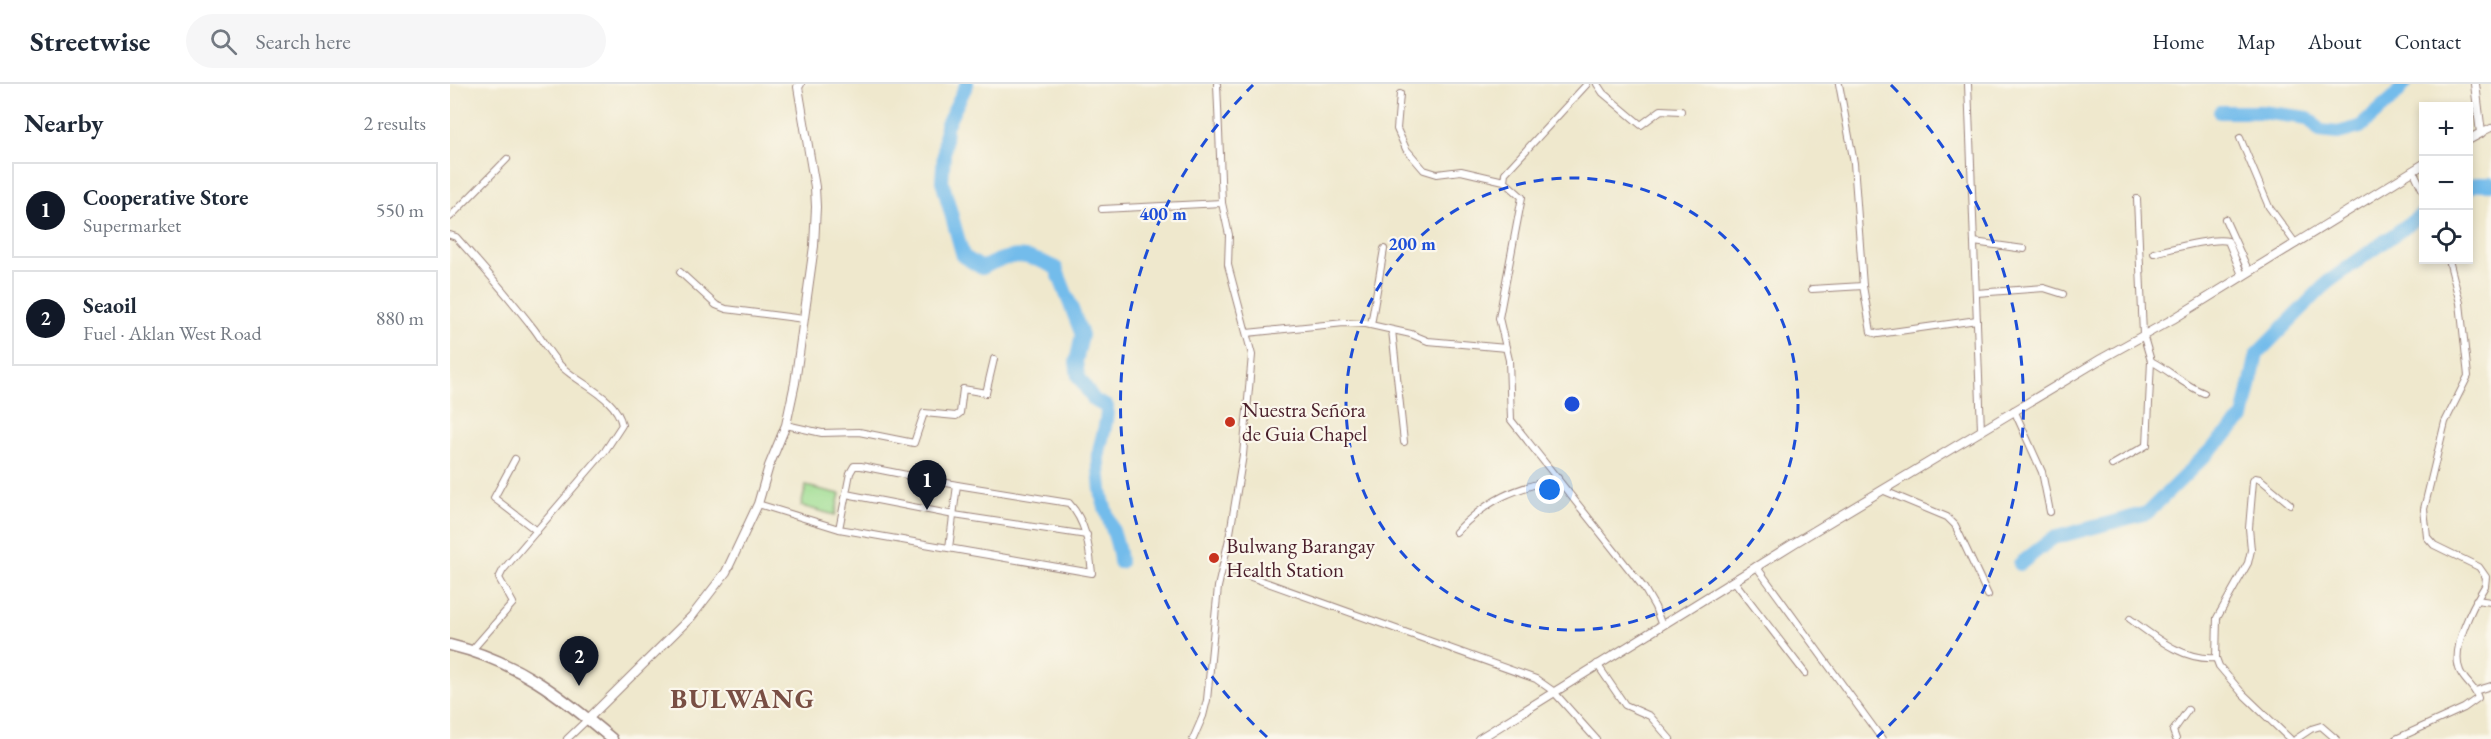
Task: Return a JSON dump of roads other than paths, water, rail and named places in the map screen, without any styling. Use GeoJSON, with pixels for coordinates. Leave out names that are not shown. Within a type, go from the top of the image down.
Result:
{"type":"FeatureCollection","features":[{"type":"Feature","properties":{"kind":"main road"},"geometry":{"type":"LineString","coordinates":[[450,645],[472,650],[524,672],[547,687],[612,739]]}},
{"type":"Feature","properties":{"kind":"street"},"geometry":{"type":"LineString","coordinates":[[1193,739],[1207,700],[1218,587],[1243,455],[1252,355],[1228,265],[1229,235],[1222,203],[1216,84]]}},
{"type":"Feature","properties":{"kind":"street"},"geometry":{"type":"LineString","coordinates":[[1504,181],[1505,173],[1587,84]]}},
{"type":"Feature","properties":{"kind":"street"},"geometry":{"type":"LineString","coordinates":[[1597,84],[1604,93],[1641,125],[1661,110],[1681,111]]}},
{"type":"Feature","properties":{"kind":"street"},"geometry":{"type":"LineString","coordinates":[[1839,84],[1854,164],[1863,285],[1869,328],[1873,333],[1977,320]]}},
{"type":"Feature","properties":{"kind":"street"},"geometry":{"type":"LineString","coordinates":[[1968,84],[1981,430]]}},
{"type":"Feature","properties":{"kind":"street"},"geometry":{"type":"LineString","coordinates":[[2475,84],[2481,133]]}},
{"type":"Feature","properties":{"kind":"street"},"geometry":{"type":"LineString","coordinates":[[567,739],[692,616],[711,594],[726,572],[758,504],[769,466],[786,425],[804,319],[814,246],[816,207],[815,187],[798,85]]}},
{"type":"Feature","properties":{"kind":"street"},"geometry":{"type":"LineString","coordinates":[[1400,94],[1397,129],[1406,149],[1424,170],[1437,174],[1461,171],[1504,181],[1522,197],[1499,318],[1506,348],[1511,420],[1644,588],[1655,607],[1662,626]]}},
{"type":"Feature","properties":{"kind":"street"},"geometry":{"type":"LineString","coordinates":[[2473,138],[2491,128]]}},
{"type":"Feature","properties":{"kind":"street"},"geometry":{"type":"LineString","coordinates":[[2240,138],[2265,200],[2296,244]]}},
{"type":"Feature","properties":{"kind":"street"},"geometry":{"type":"LineString","coordinates":[[450,217],[507,159]]}},
{"type":"Feature","properties":{"kind":"street"},"geometry":{"type":"LineString","coordinates":[[1479,739],[1756,566],[2014,410],[2173,319],[2419,167]]}},
{"type":"Feature","properties":{"kind":"street"},"geometry":{"type":"LineString","coordinates":[[2413,170],[2419,183]]}},
{"type":"Feature","properties":{"kind":"street"},"geometry":{"type":"LineString","coordinates":[[2112,465],[2147,445],[2151,361],[2144,334],[2137,199]]}},
{"type":"Feature","properties":{"kind":"street"},"geometry":{"type":"LineString","coordinates":[[1102,209],[1222,203]]}},
{"type":"Feature","properties":{"kind":"street"},"geometry":{"type":"LineString","coordinates":[[2224,219],[2246,274]]}},
{"type":"Feature","properties":{"kind":"street"},"geometry":{"type":"LineString","coordinates":[[450,235],[456,237],[489,274],[563,368],[591,386],[620,416],[622,425],[605,451],[499,578],[513,603],[472,650]]}},
{"type":"Feature","properties":{"kind":"street"},"geometry":{"type":"LineString","coordinates":[[2154,253],[2208,240],[2224,239],[2228,241],[2246,274]]}},
{"type":"Feature","properties":{"kind":"street"},"geometry":{"type":"LineString","coordinates":[[1974,242],[2024,249]]}},
{"type":"Feature","properties":{"kind":"street"},"geometry":{"type":"LineString","coordinates":[[1371,325],[1384,249]]}},
{"type":"Feature","properties":{"kind":"street"},"geometry":{"type":"LineString","coordinates":[[2396,739],[2473,703],[2478,698],[2458,669],[2458,660],[2460,640],[2476,600],[2487,580],[2484,572],[2470,562],[2429,541],[2425,529],[2424,509],[2445,422],[2468,376],[2460,303],[2450,264]]}},
{"type":"Feature","properties":{"kind":"street"},"geometry":{"type":"LineString","coordinates":[[680,272],[716,305],[726,309],[804,319]]}},
{"type":"Feature","properties":{"kind":"street"},"geometry":{"type":"LineString","coordinates":[[1812,289],[1863,285]]}},
{"type":"Feature","properties":{"kind":"street"},"geometry":{"type":"LineString","coordinates":[[1976,293],[2044,288],[2063,294]]}},
{"type":"Feature","properties":{"kind":"street"},"geometry":{"type":"LineString","coordinates":[[1247,333],[1344,323],[1371,325],[1428,341],[1506,348]]}},
{"type":"Feature","properties":{"kind":"street"},"geometry":{"type":"LineString","coordinates":[[1392,330],[1404,442]]}},
{"type":"Feature","properties":{"kind":"street"},"geometry":{"type":"LineString","coordinates":[[786,425],[822,433],[859,432],[914,443],[924,413],[956,416],[960,413],[963,389],[986,393],[994,359]]}},
{"type":"Feature","properties":{"kind":"street"},"geometry":{"type":"LineString","coordinates":[[2151,361],[2161,364],[2181,382],[2205,393]]}},
{"type":"Feature","properties":{"kind":"street"},"geometry":{"type":"LineString","coordinates":[[2014,410],[2042,472],[2050,512]]}},
{"type":"Feature","properties":{"kind":"street"},"geometry":{"type":"LineString","coordinates":[[515,459],[494,498],[537,531]]}},
{"type":"Feature","properties":{"kind":"street"},"geometry":{"type":"LineString","coordinates":[[758,504],[839,529],[1092,573],[1087,535],[1078,513],[1069,503],[957,485],[861,466],[854,466],[850,474],[839,529]]}},
{"type":"Feature","properties":{"kind":"street"},"geometry":{"type":"LineString","coordinates":[[1456,532],[1475,513],[1498,497],[1516,489],[1558,478]]}},
{"type":"Feature","properties":{"kind":"street"},"geometry":{"type":"LineString","coordinates":[[2290,504],[2259,478],[2255,478],[2249,528],[2251,550],[2248,563],[2217,618],[2216,658],[2219,666],[2242,693],[2290,739]]}},
{"type":"Feature","properties":{"kind":"street"},"geometry":{"type":"LineString","coordinates":[[949,548],[957,485]]}},
{"type":"Feature","properties":{"kind":"street"},"geometry":{"type":"LineString","coordinates":[[1882,490],[1947,517],[1955,525],[1988,595]]}},
{"type":"Feature","properties":{"kind":"street"},"geometry":{"type":"LineString","coordinates":[[846,494],[954,515],[1087,535]]}},
{"type":"Feature","properties":{"kind":"street"},"geometry":{"type":"LineString","coordinates":[[1756,566],[1882,739]]}},
{"type":"Feature","properties":{"kind":"street"},"geometry":{"type":"LineString","coordinates":[[1223,567],[1517,671],[1554,691],[1596,739]]}},
{"type":"Feature","properties":{"kind":"street"},"geometry":{"type":"LineString","coordinates":[[1734,581],[1805,673]]}},
{"type":"Feature","properties":{"kind":"street"},"geometry":{"type":"LineString","coordinates":[[2476,600],[2491,602]]}},
{"type":"Feature","properties":{"kind":"street"},"geometry":{"type":"LineString","coordinates":[[2130,619],[2176,649],[2199,657],[2216,658]]}},
{"type":"Feature","properties":{"kind":"street"},"geometry":{"type":"LineString","coordinates":[[1597,664],[1625,705],[1650,716],[1670,739]]}},
{"type":"Feature","properties":{"kind":"street"},"geometry":{"type":"LineString","coordinates":[[2475,691],[2491,686]]}},
{"type":"Feature","properties":{"kind":"street"},"geometry":{"type":"LineString","coordinates":[[2176,739],[2174,732],[2188,710]]}},
{"type":"Feature","properties":{"kind":"street"},"geometry":{"type":"LineString","coordinates":[[2296,739],[2311,729],[2321,726],[2336,739]]}},
{"type":"Feature","properties":{"kind":"waterway"},"geometry":{"type":"LineString","coordinates":[[967,84],[946,126],[942,181],[963,256],[982,268],[1002,259],[1019,256],[1036,259],[1056,268],[1082,335],[1076,362],[1078,376],[1094,400],[1107,407],[1099,453],[1099,471],[1103,499],[1120,562]]}},
{"type":"Feature","properties":{"kind":"waterway"},"geometry":{"type":"LineString","coordinates":[[2220,112],[2261,112],[2308,118],[2320,131],[2338,133],[2360,127],[2393,98],[2405,84]]}},
{"type":"Feature","properties":{"kind":"waterway"},"geometry":{"type":"LineString","coordinates":[[2473,186],[2491,184]]}},
{"type":"Feature","properties":{"kind":"waterway"},"geometry":{"type":"LineString","coordinates":[[2020,564],[2053,538],[2147,513],[2243,418],[2257,354],[2328,282],[2419,217]]}},
{"type":"Feature","properties":{"kind":"place","name":"Nuestra Señora de Guia Chapel"},"geometry":{"type":"Point","coordinates":[1230,422]}},
{"type":"Feature","properties":{"kind":"place","name":"Cooperative Store"},"geometry":{"type":"Point","coordinates":[927,510]}},
{"type":"Feature","properties":{"kind":"place","name":"Bulwang Barangay Health Station"},"geometry":{"type":"Point","coordinates":[1214,558]}},
{"type":"Feature","properties":{"kind":"place","name":"Seaoil"},"geometry":{"type":"Point","coordinates":[579,686]}},
{"type":"Feature","properties":{"kind":"district","name":"BULWANG"},"geometry":{"type":"Point","coordinates":[743,699]}}]}
